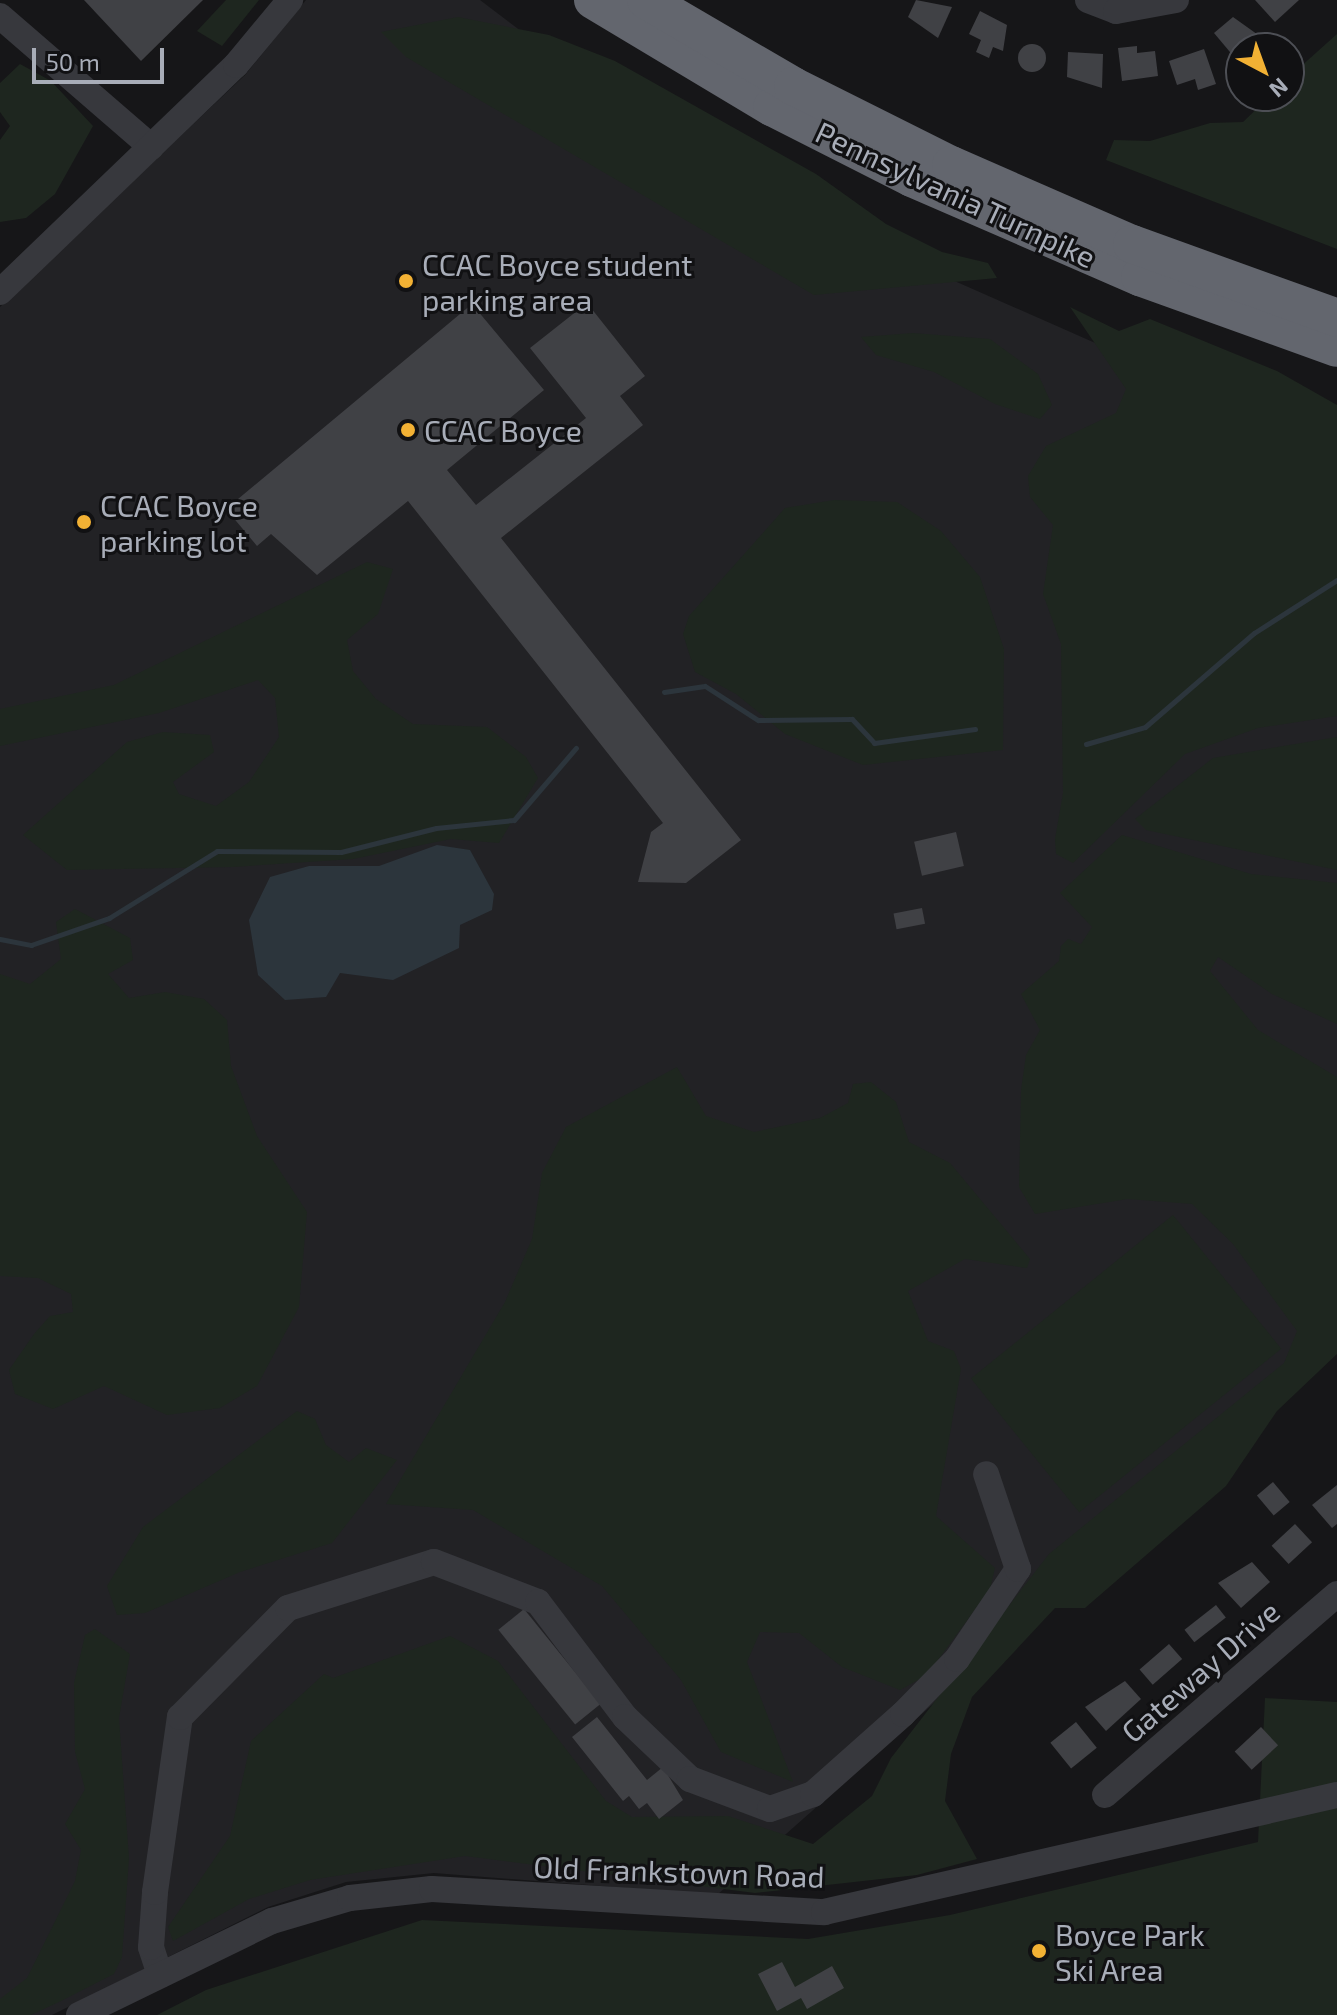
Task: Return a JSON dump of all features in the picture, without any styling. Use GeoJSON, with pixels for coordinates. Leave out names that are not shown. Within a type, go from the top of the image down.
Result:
{"type":"FeatureCollection","features":[{"type":"Feature","properties":{"kind":"highway","name":"Pennsylvania Turnpike"},"geometry":{"type":"LineString","coordinates":[[593,0],[772,107],[938,190],[1140,277],[1337,348]]}},
{"type":"Feature","properties":{"kind":"highway","name":"Pennsylvania Turnpike"},"geometry":{"type":"LineString","coordinates":[[646,0],[951,165],[1132,244],[1337,318]]}},
{"type":"Feature","properties":{"kind":"street"},"geometry":{"type":"LineString","coordinates":[[0,292],[236,65],[290,0]]}},
{"type":"Feature","properties":{"kind":"street"},"geometry":{"type":"LineString","coordinates":[[1088,0],[1116,11],[1174,1]]}},
{"type":"Feature","properties":{"kind":"street"},"geometry":{"type":"LineString","coordinates":[[0,16],[151,147]]}},
{"type":"Feature","properties":{"kind":"street"},"geometry":{"type":"LineString","coordinates":[[160,1975],[151,1947],[155,1892],[180,1717],[288,1608],[434,1562],[538,1602],[625,1717],[690,1779],[770,1809],[813,1794],[903,1714],[957,1659],[1018,1569],[986,1474]]}},
{"type":"Feature","properties":{"kind":"street","name":"Gateway Drive"},"geometry":{"type":"LineString","coordinates":[[1105,1795],[1337,1594]]}},
{"type":"Feature","properties":{"kind":"street","name":"Old Frankstown Road"},"geometry":{"type":"LineString","coordinates":[[79,2015],[272,1921],[350,1898],[432,1889],[824,1912],[1337,1795]]}},
{"type":"Feature","properties":{"kind":"shaded area"},"geometry":{"type":"Polygon","coordinates":[[[226,0],[259,0],[222,46],[197,31],[226,0]]]}},
{"type":"Feature","properties":{"kind":"shaded area"},"geometry":{"type":"Polygon","coordinates":[[[306,0],[480,0],[604,94],[855,237],[1127,357],[1337,433],[1337,1347],[717,1895],[434,1873],[346,1882],[268,1907],[52,2015],[0,2015],[0,307],[245,75],[306,0]]]}},
{"type":"Feature","properties":{"kind":"shaded area"},"geometry":{"type":"Polygon","coordinates":[[[458,17],[549,35],[615,61],[816,174],[886,224],[942,252],[988,263],[997,278],[814,295],[406,57],[381,32],[458,17]]]}},
{"type":"Feature","properties":{"kind":"shaded area"},"geometry":{"type":"Polygon","coordinates":[[[1337,34],[1337,249],[1106,160],[1114,140],[1150,141],[1210,123],[1243,122],[1253,112],[1305,112],[1305,63],[1337,34]]]}},
{"type":"Feature","properties":{"kind":"shaded area"},"geometry":{"type":"Polygon","coordinates":[[[20,64],[51,81],[93,126],[55,194],[26,218],[0,222],[0,140],[10,126],[0,112],[0,83],[20,64]]]}},
{"type":"Feature","properties":{"kind":"shaded area"},"geometry":{"type":"Polygon","coordinates":[[[1070,307],[1119,331],[1150,319],[1277,371],[1337,405],[1337,716],[1258,728],[1185,754],[1073,863],[1056,854],[1055,839],[1063,793],[1061,644],[1043,594],[1053,525],[1030,497],[1028,476],[1046,446],[1116,413],[1126,389],[1070,307]]]}},
{"type":"Feature","properties":{"kind":"shaded area"},"geometry":{"type":"Polygon","coordinates":[[[913,333],[990,339],[1038,374],[1052,405],[1040,419],[995,404],[934,372],[876,355],[861,337],[913,333]]]}},
{"type":"Feature","properties":{"kind":"shaded area"},"geometry":{"type":"Polygon","coordinates":[[[834,500],[897,502],[941,531],[980,577],[1004,649],[1003,750],[863,765],[785,734],[736,694],[695,672],[683,634],[689,616],[785,508],[834,500]]]}},
{"type":"Feature","properties":{"kind":"shaded area"},"geometry":{"type":"Polygon","coordinates":[[[367,562],[393,569],[378,614],[347,640],[353,671],[376,699],[413,724],[487,727],[526,757],[538,778],[499,843],[451,839],[353,859],[233,867],[67,870],[23,835],[127,742],[163,732],[210,735],[214,752],[173,782],[179,794],[216,806],[249,782],[279,737],[275,698],[258,680],[159,713],[0,746],[0,709],[114,685],[367,562]]]}},
{"type":"Feature","properties":{"kind":"shaded area"},"geometry":{"type":"Polygon","coordinates":[[[1337,737],[1337,870],[1146,830],[1135,819],[1213,758],[1337,737]]]}},
{"type":"Feature","properties":{"kind":"shaded area"},"geometry":{"type":"Polygon","coordinates":[[[1122,835],[1251,874],[1337,883],[1337,1024],[1272,994],[1218,957],[1210,971],[1258,1030],[1337,1077],[1337,1354],[1277,1411],[1226,1486],[1085,1608],[1055,1608],[972,1697],[951,1754],[945,1801],[977,1859],[917,1875],[755,1893],[465,1856],[310,1880],[249,1899],[173,1941],[168,1927],[230,1836],[251,1741],[324,1674],[333,1678],[450,1636],[498,1661],[606,1801],[632,1817],[728,1816],[813,1844],[872,1796],[891,1758],[1049,1554],[1284,1363],[1297,1331],[1233,1244],[1192,1204],[1128,1199],[1035,1214],[1019,1187],[1021,1090],[1026,1055],[1040,1030],[1021,994],[1059,961],[1061,946],[1068,939],[1081,944],[1092,927],[1060,893],[1122,835]]]}},
{"type":"Feature","properties":{"kind":"shaded area"},"geometry":{"type":"Polygon","coordinates":[[[437,845],[470,850],[494,894],[492,910],[460,925],[459,948],[393,980],[340,973],[326,997],[285,1000],[258,975],[249,920],[270,877],[309,866],[379,866],[437,845]]]}},
{"type":"Feature","properties":{"kind":"shaded area"},"geometry":{"type":"Polygon","coordinates":[[[75,909],[130,938],[133,960],[108,974],[129,998],[165,992],[204,999],[227,1020],[231,1066],[257,1136],[307,1212],[299,1307],[257,1386],[220,1408],[167,1415],[104,1386],[53,1409],[15,1394],[9,1370],[34,1334],[50,1316],[73,1312],[71,1294],[38,1278],[0,1276],[0,974],[30,984],[61,959],[56,922],[75,909]]]}},
{"type":"Feature","properties":{"kind":"shaded area"},"geometry":{"type":"Polygon","coordinates":[[[677,1067],[706,1116],[754,1132],[820,1118],[848,1103],[853,1084],[871,1082],[896,1102],[909,1142],[950,1163],[1030,1259],[1027,1268],[965,1259],[908,1291],[928,1341],[954,1351],[961,1369],[936,1516],[995,1568],[990,1589],[927,1675],[900,1690],[842,1667],[799,1633],[760,1632],[747,1662],[793,1782],[721,1752],[681,1680],[602,1586],[473,1510],[386,1504],[505,1302],[532,1239],[542,1173],[566,1127],[677,1067]]]}},
{"type":"Feature","properties":{"kind":"shaded area"},"geometry":{"type":"Polygon","coordinates":[[[1173,1215],[1281,1349],[1079,1512],[971,1379],[1173,1215]]]}},
{"type":"Feature","properties":{"kind":"shaded area"},"geometry":{"type":"Polygon","coordinates":[[[297,1411],[315,1419],[326,1445],[349,1462],[366,1448],[397,1460],[332,1543],[240,1572],[145,1613],[117,1615],[107,1586],[143,1527],[297,1411]]]}},
{"type":"Feature","properties":{"kind":"shaded area"},"geometry":{"type":"Polygon","coordinates":[[[95,1629],[130,1654],[119,1718],[129,1858],[122,1957],[114,1974],[61,2001],[31,2015],[0,2015],[0,1999],[27,1978],[75,1881],[81,1850],[65,1824],[85,1789],[75,1752],[74,1683],[85,1635],[95,1629]]]}},
{"type":"Feature","properties":{"kind":"shaded area"},"geometry":{"type":"Polygon","coordinates":[[[1265,1698],[1337,1702],[1337,2015],[157,2015],[206,1990],[422,1920],[808,1939],[950,1915],[1258,1842],[1265,1698]]]}},
{"type":"Feature","properties":{"kind":"building"},"geometry":{"type":"Polygon","coordinates":[[[84,0],[203,0],[141,61],[84,0]]]}},
{"type":"Feature","properties":{"kind":"building"},"geometry":{"type":"Polygon","coordinates":[[[916,0],[952,7],[938,38],[908,17],[916,0]]]}},
{"type":"Feature","properties":{"kind":"building"},"geometry":{"type":"Polygon","coordinates":[[[1255,0],[1299,0],[1275,22],[1255,0]]]}},
{"type":"Feature","properties":{"kind":"building"},"geometry":{"type":"Polygon","coordinates":[[[980,11],[1007,25],[1003,51],[993,47],[989,58],[976,52],[981,40],[969,34],[980,11]]]}},
{"type":"Feature","properties":{"kind":"building"},"geometry":{"type":"Polygon","coordinates":[[[1233,17],[1254,32],[1225,32],[1225,46],[1214,33],[1233,17]]]}},
{"type":"Feature","properties":{"kind":"building"},"geometry":{"type":"Polygon","coordinates":[[[1032,44],[1042,48],[1046,58],[1042,68],[1032,72],[1022,68],[1018,58],[1022,48],[1032,44]]]}},
{"type":"Feature","properties":{"kind":"building"},"geometry":{"type":"Polygon","coordinates":[[[1137,46],[1137,53],[1155,51],[1158,76],[1122,81],[1118,48],[1137,46]]]}},
{"type":"Feature","properties":{"kind":"building"},"geometry":{"type":"Polygon","coordinates":[[[1204,49],[1216,84],[1198,90],[1195,79],[1177,85],[1169,61],[1204,49]]]}},
{"type":"Feature","properties":{"kind":"building"},"geometry":{"type":"Polygon","coordinates":[[[1068,52],[1103,54],[1102,88],[1067,77],[1068,52]]]}},
{"type":"Feature","properties":{"kind":"building"},"geometry":{"type":"Polygon","coordinates":[[[587,303],[645,376],[620,396],[643,425],[501,538],[741,840],[686,883],[638,882],[651,832],[663,823],[408,501],[317,575],[271,534],[257,546],[226,509],[472,304],[544,390],[447,470],[476,505],[586,418],[530,348],[587,303]]]}},
{"type":"Feature","properties":{"kind":"building"},"geometry":{"type":"Polygon","coordinates":[[[956,832],[964,866],[922,876],[914,842],[956,832]]]}},
{"type":"Feature","properties":{"kind":"building"},"geometry":{"type":"Polygon","coordinates":[[[922,908],[925,924],[897,929],[894,914],[922,908]]]}},
{"type":"Feature","properties":{"kind":"building"},"geometry":{"type":"Polygon","coordinates":[[[1273,1482],[1290,1502],[1274,1515],[1257,1495],[1273,1482]]]}},
{"type":"Feature","properties":{"kind":"building"},"geometry":{"type":"Polygon","coordinates":[[[1337,1485],[1337,1524],[1332,1528],[1312,1505],[1337,1485]]]}},
{"type":"Feature","properties":{"kind":"building"},"geometry":{"type":"Polygon","coordinates":[[[1295,1524],[1312,1542],[1289,1564],[1272,1546],[1295,1524]]]}},
{"type":"Feature","properties":{"kind":"building"},"geometry":{"type":"Polygon","coordinates":[[[1252,1562],[1270,1582],[1241,1608],[1218,1583],[1252,1562]]]}},
{"type":"Feature","properties":{"kind":"building"},"geometry":{"type":"Polygon","coordinates":[[[1216,1605],[1226,1618],[1194,1642],[1184,1630],[1216,1605]]]}},
{"type":"Feature","properties":{"kind":"building"},"geometry":{"type":"Polygon","coordinates":[[[524,1609],[601,1704],[575,1725],[498,1630],[524,1609]]]}},
{"type":"Feature","properties":{"kind":"building"},"geometry":{"type":"Polygon","coordinates":[[[1169,1644],[1182,1659],[1153,1685],[1140,1670],[1169,1644]]]}},
{"type":"Feature","properties":{"kind":"building"},"geometry":{"type":"Polygon","coordinates":[[[1125,1681],[1141,1699],[1106,1731],[1085,1707],[1125,1681]]]}},
{"type":"Feature","properties":{"kind":"building"},"geometry":{"type":"Polygon","coordinates":[[[597,1717],[647,1780],[663,1767],[683,1800],[659,1819],[647,1803],[639,1809],[629,1796],[623,1801],[572,1737],[597,1717]]]}},
{"type":"Feature","properties":{"kind":"building"},"geometry":{"type":"Polygon","coordinates":[[[1076,1722],[1097,1748],[1071,1768],[1050,1743],[1076,1722]]]}},
{"type":"Feature","properties":{"kind":"building"},"geometry":{"type":"Polygon","coordinates":[[[1261,1727],[1278,1745],[1252,1770],[1235,1752],[1261,1727]]]}},
{"type":"Feature","properties":{"kind":"building"},"geometry":{"type":"Polygon","coordinates":[[[782,1962],[795,1987],[832,1966],[844,1988],[807,2009],[801,1998],[777,2011],[758,1974],[782,1962]]]}},
{"type":"Feature","properties":{"kind":"waterway"},"geometry":{"type":"LineString","coordinates":[[1086,744],[1145,727],[1254,633],[1337,580]]}},
{"type":"Feature","properties":{"kind":"waterway"},"geometry":{"type":"LineString","coordinates":[[664,692],[705,686],[758,720],[852,719],[874,743],[975,729]]}},
{"type":"Feature","properties":{"kind":"waterway"},"geometry":{"type":"LineString","coordinates":[[0,939],[31,945],[109,918],[217,851],[341,852],[436,828],[514,820],[576,748]]}},
{"type":"Feature","properties":{"kind":"place","name":"CCAC Boyce student parking area"},"geometry":{"type":"Point","coordinates":[406,281]}},
{"type":"Feature","properties":{"kind":"place","name":"CCAC Boyce"},"geometry":{"type":"Point","coordinates":[408,430]}},
{"type":"Feature","properties":{"kind":"place","name":"CCAC Boyce parking lot"},"geometry":{"type":"Point","coordinates":[84,522]}},
{"type":"Feature","properties":{"kind":"place","name":"Boyce Park Ski Area"},"geometry":{"type":"Point","coordinates":[1039,1951]}}]}
